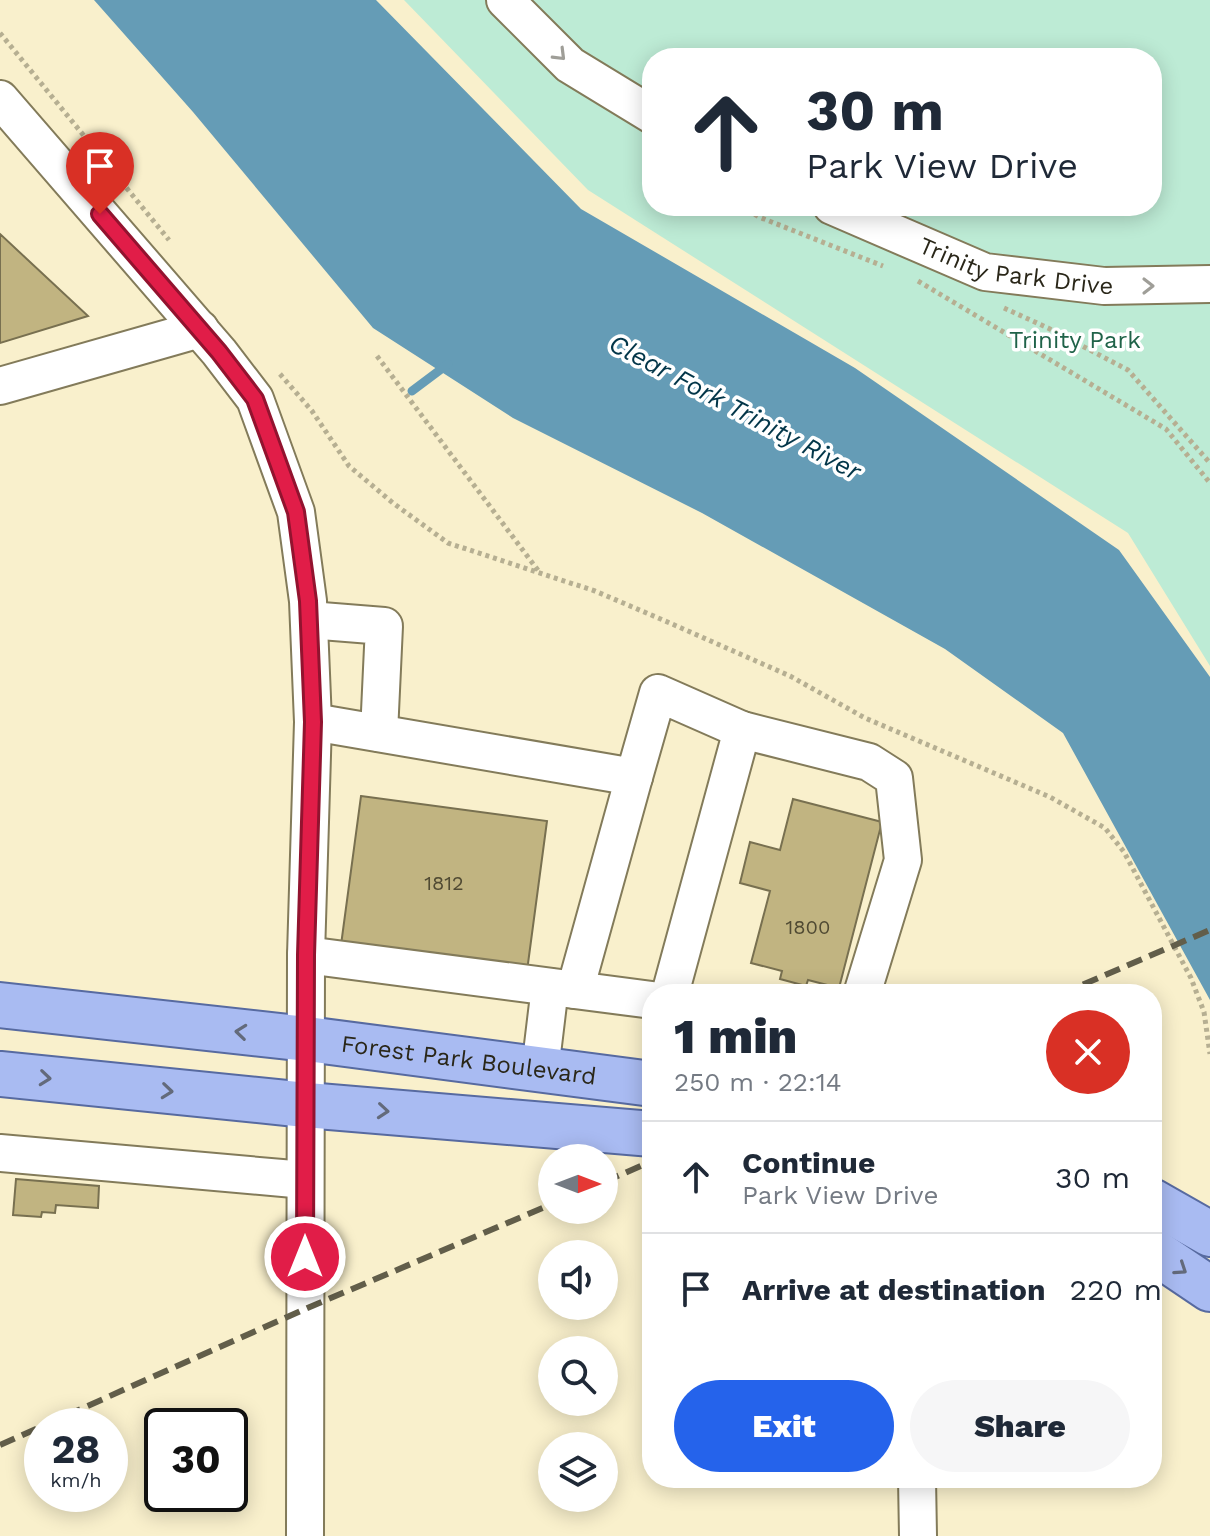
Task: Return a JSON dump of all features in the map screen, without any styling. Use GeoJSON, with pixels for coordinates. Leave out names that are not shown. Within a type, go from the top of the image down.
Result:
{"type":"FeatureCollection","features":[{"type":"Feature","properties":{"kind":"main road","name":"Forest Park Boulevard"},"geometry":{"type":"LineString","coordinates":[[0,1005],[307,1039],[642,1083]]}},
{"type":"Feature","properties":{"kind":"main road"},"geometry":{"type":"LineString","coordinates":[[0,1074],[306,1105],[642,1133]]}},
{"type":"Feature","properties":{"kind":"main road"},"geometry":{"type":"LineString","coordinates":[[1162,1207],[1210,1234]]}},
{"type":"Feature","properties":{"kind":"main road"},"geometry":{"type":"LineString","coordinates":[[1162,1257],[1210,1289]]}},
{"type":"Feature","properties":{"kind":"street"},"geometry":{"type":"LineString","coordinates":[[505,0],[570,65],[642,109]]}},
{"type":"Feature","properties":{"kind":"street"},"geometry":{"type":"LineString","coordinates":[[0,99],[200,329],[255,399],[296,512],[309,620],[313,722],[306,955],[305,1536]]}},
{"type":"Feature","properties":{"kind":"street","name":"Trinity Park Drive"},"geometry":{"type":"LineString","coordinates":[[855,216],[985,272],[1104,286],[1210,284]]}},
{"type":"Feature","properties":{"kind":"street"},"geometry":{"type":"LineString","coordinates":[[0,386],[200,329]]}},
{"type":"Feature","properties":{"kind":"street"},"geometry":{"type":"LineString","coordinates":[[309,620],[384,626],[379,733]]}},
{"type":"Feature","properties":{"kind":"street"},"geometry":{"type":"LineString","coordinates":[[540,1070],[562,988],[634,777],[658,693],[742,730],[869,762],[894,778],[903,860],[865,984]]}},
{"type":"Feature","properties":{"kind":"street"},"geometry":{"type":"LineString","coordinates":[[313,722],[634,777]]}},
{"type":"Feature","properties":{"kind":"street"},"geometry":{"type":"LineString","coordinates":[[673,984],[742,730]]}},
{"type":"Feature","properties":{"kind":"street"},"geometry":{"type":"LineString","coordinates":[[306,955],[642,999]]}},
{"type":"Feature","properties":{"kind":"street"},"geometry":{"type":"LineString","coordinates":[[0,1153],[305,1180]]}},
{"type":"Feature","properties":{"kind":"street"},"geometry":{"type":"LineString","coordinates":[[917,1488],[918,1536]]}},
{"type":"Feature","properties":{"kind":"path"},"geometry":{"type":"LineString","coordinates":[[757,216],[886,268]]}},
{"type":"Feature","properties":{"kind":"path"},"geometry":{"type":"LineString","coordinates":[[842,250],[897,265]]}},
{"type":"Feature","properties":{"kind":"path"},"geometry":{"type":"LineString","coordinates":[[914,279],[1166,429],[1210,483]]}},
{"type":"Feature","properties":{"kind":"path"},"geometry":{"type":"LineString","coordinates":[[993,303],[1128,370],[1210,463]]}},
{"type":"Feature","properties":{"kind":"path"},"geometry":{"type":"LineString","coordinates":[[377,356],[540,573]]}},
{"type":"Feature","properties":{"kind":"path"},"geometry":{"type":"LineString","coordinates":[[1166,429],[1174,423]]}},
{"type":"Feature","properties":{"kind":"path"},"geometry":{"type":"LineString","coordinates":[[349,466],[448,543],[595,591],[790,676],[865,718],[1050,797],[1105,828],[1124,852],[1191,978],[1204,1012],[1210,1054]]}},
{"type":"Feature","properties":{"kind":"green space","name":"Trinity Park"},"geometry":{"type":"Polygon","coordinates":[[[404,0],[1210,0],[1210,666],[1128,533],[588,190],[404,0]]]}},
{"type":"Feature","properties":{"kind":"water","name":"Clear Fork Trinity River"},"geometry":{"type":"Polygon","coordinates":[[[94,0],[376,0],[581,209],[855,368],[1119,550],[1210,677],[1210,1000],[1063,733],[945,649],[702,513],[513,418],[373,328],[193,112],[94,0]]]}},
{"type":"Feature","properties":{"kind":"building"},"geometry":{"type":"Polygon","coordinates":[[[0,234],[88,316],[0,343],[0,234]]]}},
{"type":"Feature","properties":{"kind":"building"},"geometry":{"type":"Polygon","coordinates":[[[361,796],[547,821],[527,971],[341,945],[361,796]]]}},
{"type":"Feature","properties":{"kind":"building"},"geometry":{"type":"Polygon","coordinates":[[[793,799],[882,822],[840,984],[808,980],[807,984],[799,984],[780,979],[782,971],[751,963],[770,891],[740,883],[750,842],[780,850],[793,799]]]}},
{"type":"Feature","properties":{"kind":"building"},"geometry":{"type":"Polygon","coordinates":[[[16,1179],[99,1186],[98,1208],[56,1205],[55,1213],[42,1212],[41,1217],[13,1215],[16,1179]]]}},
{"type":"Feature","properties":{"kind":"waterway"},"geometry":{"type":"LineString","coordinates":[[412,391],[448,364]]}},
{"type":"Feature","properties":{"kind":"railway"},"geometry":{"type":"LineString","coordinates":[[1084,984],[1210,930]]}},
{"type":"Feature","properties":{"kind":"railway"},"geometry":{"type":"LineString","coordinates":[[618,1176],[642,1165]]}},
{"type":"Feature","properties":{"kind":"railway"},"geometry":{"type":"LineString","coordinates":[[0,1445],[305,1309],[538,1210]]}},
{"type":"Feature","properties":{"kind":"route"},"geometry":{"type":"LineString","coordinates":[[100,214],[219,352],[255,399],[296,512],[308,601],[313,722],[306,955],[305,1257]]}}]}
